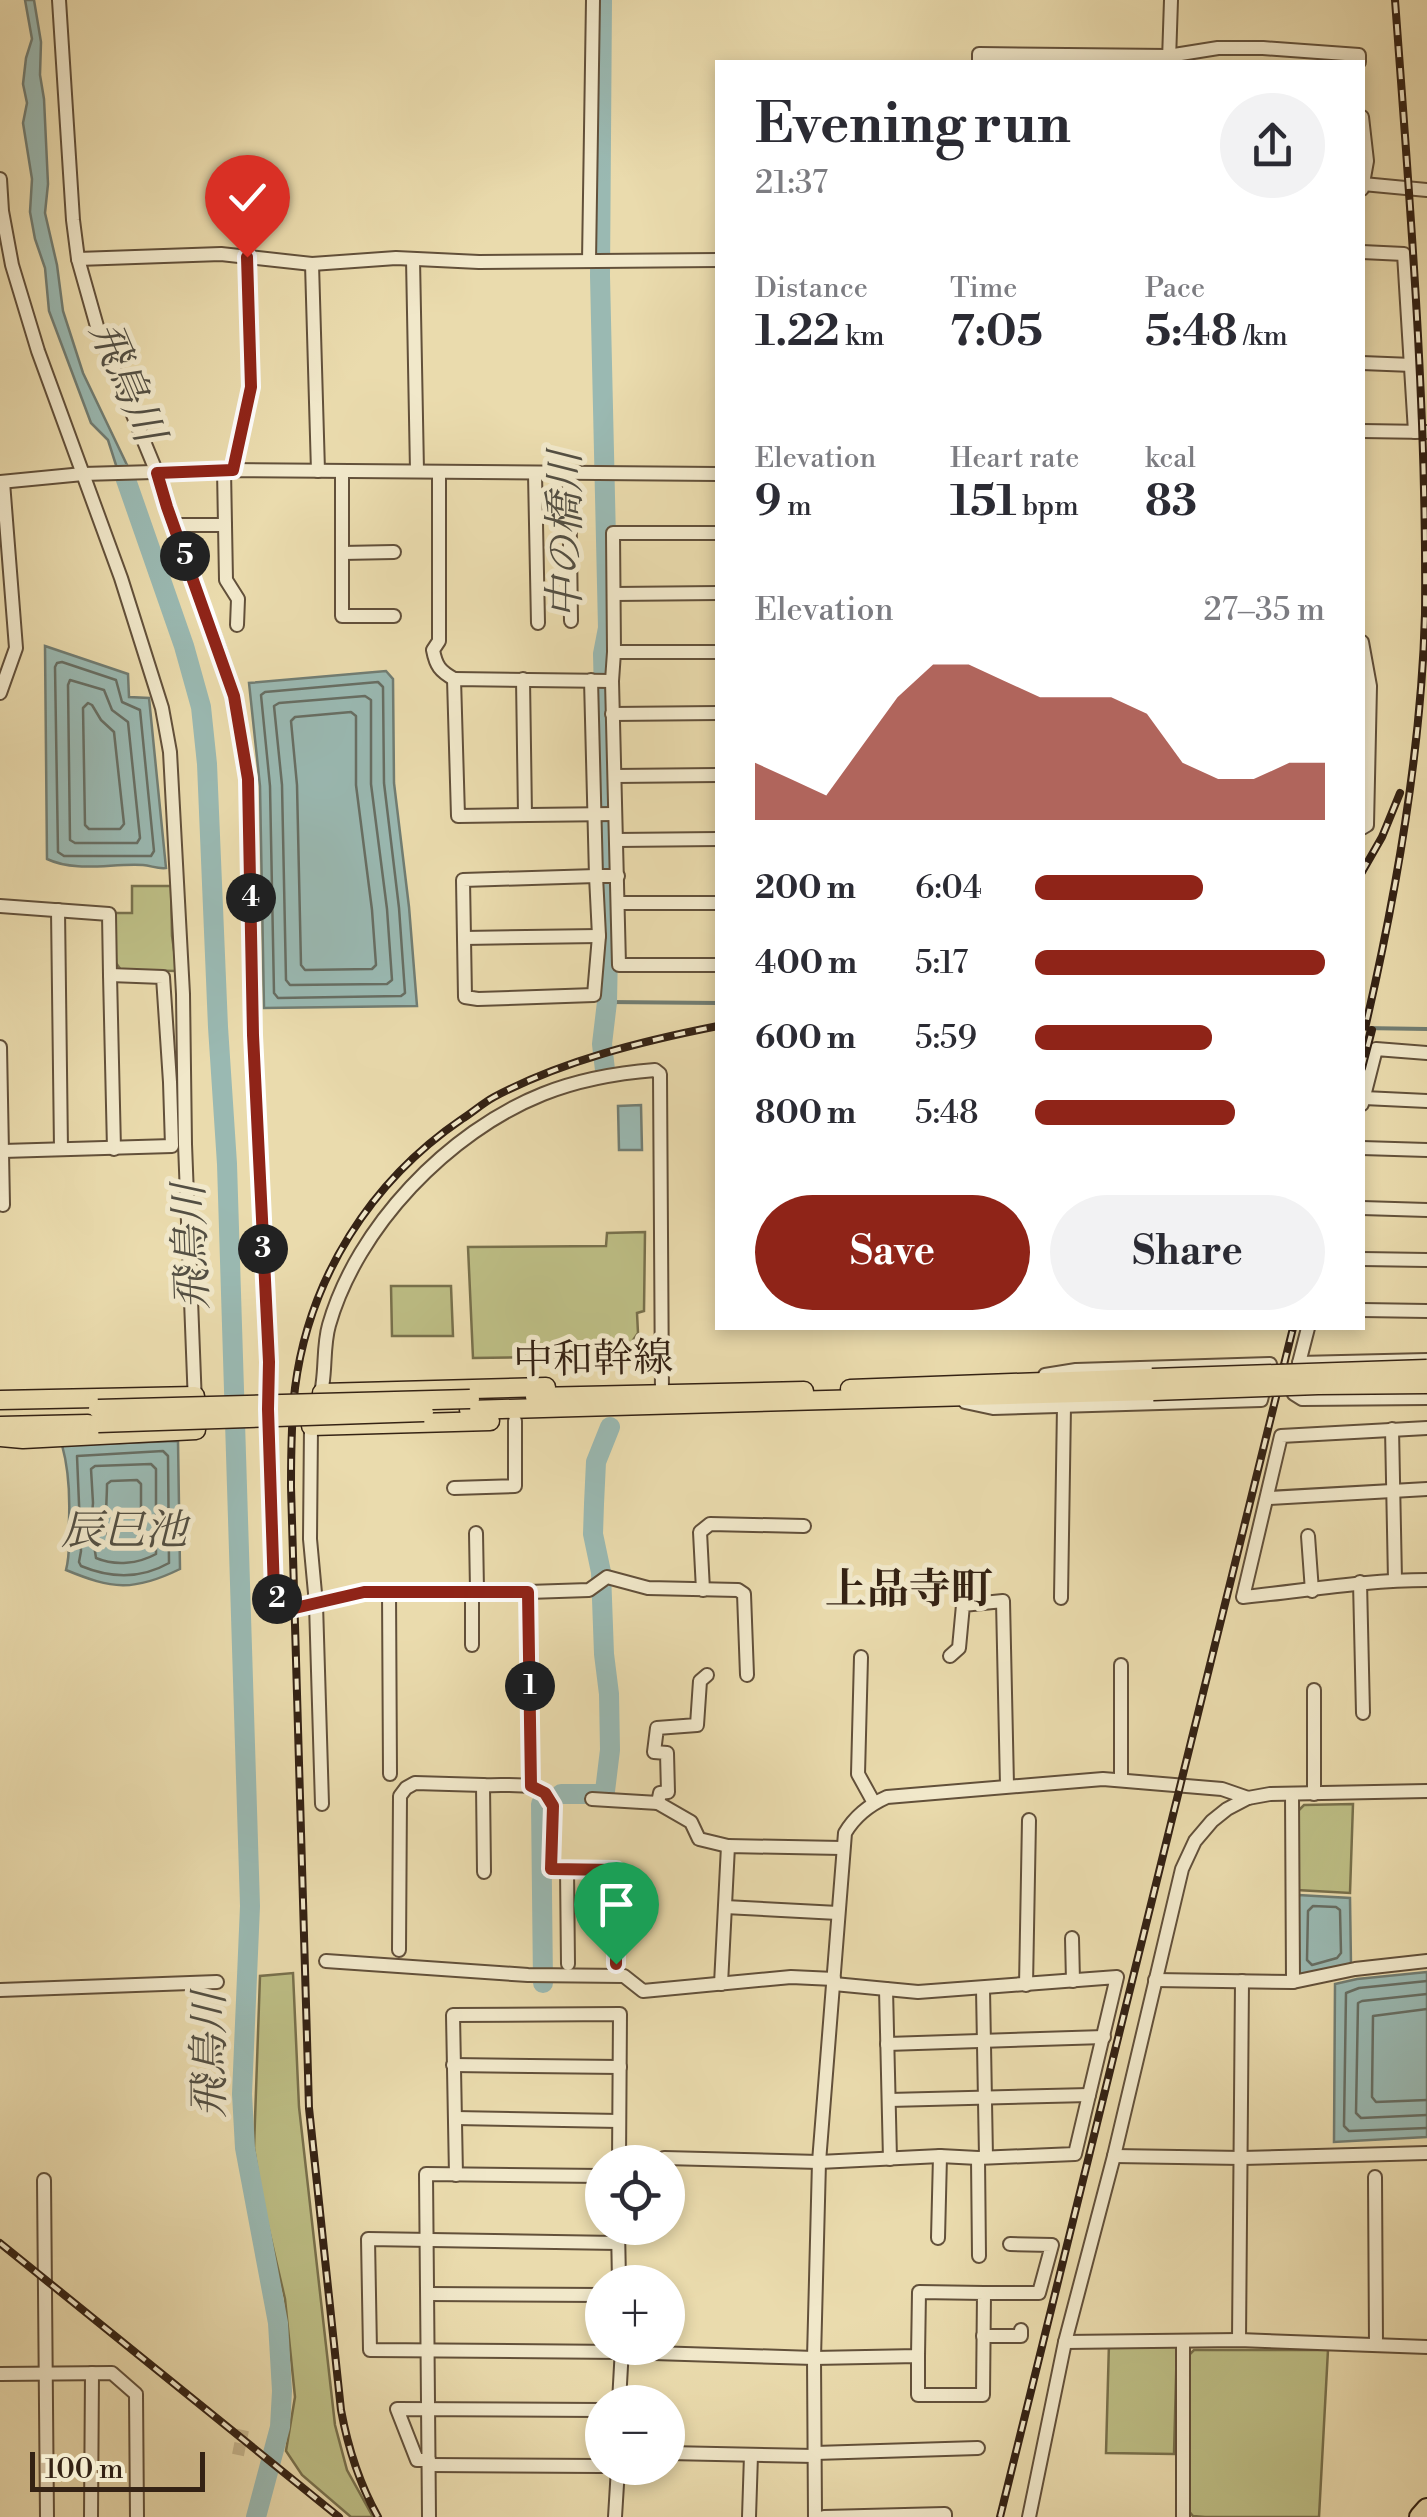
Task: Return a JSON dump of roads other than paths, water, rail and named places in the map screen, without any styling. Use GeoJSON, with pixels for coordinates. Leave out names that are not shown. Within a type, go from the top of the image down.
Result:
{"type":"FeatureCollection","features":[{"type":"Feature","properties":{"kind":"highway"},"geometry":{"type":"LineString","coordinates":[[1420,2517],[1427,2510]]}},
{"type":"Feature","properties":{"kind":"main road","name":"中和幹線"},"geometry":{"type":"LineString","coordinates":[[470,1404],[680,1406],[950,1398],[1427,1369]]}},
{"type":"Feature","properties":{"kind":"main road","name":"中和幹線"},"geometry":{"type":"LineString","coordinates":[[0,1426],[98,1416],[988,1384],[1427,1384]]}},
{"type":"Feature","properties":{"kind":"main road"},"geometry":{"type":"LineString","coordinates":[[322,1393],[637,1385],[662,1394]]}},
{"type":"Feature","properties":{"kind":"main road"},"geometry":{"type":"LineString","coordinates":[[0,1400],[196,1412]]}},
{"type":"Feature","properties":{"kind":"main road"},"geometry":{"type":"LineString","coordinates":[[311,1426],[605,1419],[680,1406]]}},
{"type":"Feature","properties":{"kind":"main road","name":"中和幹線"},"geometry":{"type":"LineString","coordinates":[[0,1411],[98,1416]]}},
{"type":"Feature","properties":{"kind":"main road"},"geometry":{"type":"LineString","coordinates":[[0,1438],[23,1439],[196,1412]]}},
{"type":"Feature","properties":{"kind":"street"},"geometry":{"type":"LineString","coordinates":[[59,0],[78,259],[98,330],[167,507],[234,696],[248,779],[253,1035],[269,1362],[274,1592],[278,1601],[295,1608],[336,1597],[389,1590],[588,1590],[603,1580],[648,1588],[738,1590],[744,1594],[747,1675]]}},
{"type":"Feature","properties":{"kind":"street"},"geometry":{"type":"LineString","coordinates":[[589,261],[593,0]]}},
{"type":"Feature","properties":{"kind":"street"},"geometry":{"type":"LineString","coordinates":[[1169,59],[1171,0]]}},
{"type":"Feature","properties":{"kind":"street"},"geometry":{"type":"LineString","coordinates":[[979,60],[979,54],[1169,59],[1218,48],[1359,55],[1359,60]]}},
{"type":"Feature","properties":{"kind":"street"},"geometry":{"type":"LineString","coordinates":[[1365,144],[1365,174]]}},
{"type":"Feature","properties":{"kind":"street"},"geometry":{"type":"LineString","coordinates":[[0,179],[12,265],[38,351],[122,578],[162,708],[170,752],[183,994],[196,1412],[268,1409]]}},
{"type":"Feature","properties":{"kind":"street"},"geometry":{"type":"LineString","coordinates":[[1365,187],[1427,190]]}},
{"type":"Feature","properties":{"kind":"street"},"geometry":{"type":"LineString","coordinates":[[1365,252],[1404,254],[1421,432],[1365,431]]}},
{"type":"Feature","properties":{"kind":"street"},"geometry":{"type":"LineString","coordinates":[[78,259],[221,254],[312,264],[413,259],[715,260]]}},
{"type":"Feature","properties":{"kind":"street"},"geometry":{"type":"LineString","coordinates":[[237,625],[238,599],[226,580],[225,525],[228,470],[251,387],[247,257]]}},
{"type":"Feature","properties":{"kind":"street"},"geometry":{"type":"LineString","coordinates":[[413,259],[417,471]]}},
{"type":"Feature","properties":{"kind":"street"},"geometry":{"type":"LineString","coordinates":[[312,264],[318,471]]}},
{"type":"Feature","properties":{"kind":"street"},"geometry":{"type":"LineString","coordinates":[[1365,363],[1412,364]]}},
{"type":"Feature","properties":{"kind":"street"},"geometry":{"type":"LineString","coordinates":[[0,693],[7,662],[16,648],[1,482],[86,474],[228,470],[715,474]]}},
{"type":"Feature","properties":{"kind":"street"},"geometry":{"type":"LineString","coordinates":[[342,471],[342,616],[394,616]]}},
{"type":"Feature","properties":{"kind":"street"},"geometry":{"type":"LineString","coordinates":[[439,472],[440,641],[433,650],[441,672],[454,679],[602,681]]}},
{"type":"Feature","properties":{"kind":"street"},"geometry":{"type":"LineString","coordinates":[[535,474],[538,622]]}},
{"type":"Feature","properties":{"kind":"street"},"geometry":{"type":"LineString","coordinates":[[569,474],[570,622]]}},
{"type":"Feature","properties":{"kind":"street"},"geometry":{"type":"LineString","coordinates":[[180,525],[225,525]]}},
{"type":"Feature","properties":{"kind":"street"},"geometry":{"type":"LineString","coordinates":[[715,533],[613,533],[614,652],[602,681],[607,876],[618,904],[619,965],[715,965]]}},
{"type":"Feature","properties":{"kind":"street"},"geometry":{"type":"LineString","coordinates":[[342,553],[394,552]]}},
{"type":"Feature","properties":{"kind":"street"},"geometry":{"type":"LineString","coordinates":[[614,594],[715,592]]}},
{"type":"Feature","properties":{"kind":"street"},"geometry":{"type":"LineString","coordinates":[[614,652],[715,652]]}},
{"type":"Feature","properties":{"kind":"street"},"geometry":{"type":"LineString","coordinates":[[1365,658],[1370,686],[1365,826]]}},
{"type":"Feature","properties":{"kind":"street"},"geometry":{"type":"LineString","coordinates":[[454,679],[458,816],[604,814]]}},
{"type":"Feature","properties":{"kind":"street"},"geometry":{"type":"LineString","coordinates":[[523,679],[525,814]]}},
{"type":"Feature","properties":{"kind":"street"},"geometry":{"type":"LineString","coordinates":[[602,681],[612,714],[615,776],[604,814],[616,840],[607,876],[594,995],[465,997],[464,880],[607,876]]}},
{"type":"Feature","properties":{"kind":"street"},"geometry":{"type":"LineString","coordinates":[[612,714],[715,713]]}},
{"type":"Feature","properties":{"kind":"street"},"geometry":{"type":"LineString","coordinates":[[615,776],[715,776]]}},
{"type":"Feature","properties":{"kind":"street"},"geometry":{"type":"LineString","coordinates":[[616,840],[715,840]]}},
{"type":"Feature","properties":{"kind":"street"},"geometry":{"type":"LineString","coordinates":[[618,904],[715,903]]}},
{"type":"Feature","properties":{"kind":"street"},"geometry":{"type":"LineString","coordinates":[[0,906],[109,914],[114,1148]]}},
{"type":"Feature","properties":{"kind":"street"},"geometry":{"type":"LineString","coordinates":[[58,910],[60,1149]]}},
{"type":"Feature","properties":{"kind":"street"},"geometry":{"type":"LineString","coordinates":[[464,938],[599,936]]}},
{"type":"Feature","properties":{"kind":"street"},"geometry":{"type":"LineString","coordinates":[[3,1150],[172,1146],[163,977],[110,975]]}},
{"type":"Feature","properties":{"kind":"street"},"geometry":{"type":"LineString","coordinates":[[0,1047],[0,1204]]}},
{"type":"Feature","properties":{"kind":"street"},"geometry":{"type":"LineString","coordinates":[[1365,1093],[1376,1050],[1427,1052]]}},
{"type":"Feature","properties":{"kind":"street"},"geometry":{"type":"LineString","coordinates":[[322,1804],[316,1604],[310,1539],[311,1426],[322,1393],[328,1327],[346,1281],[384,1219],[425,1172],[498,1118],[541,1095],[582,1082],[655,1070],[660,1074],[662,1394]]}},
{"type":"Feature","properties":{"kind":"street"},"geometry":{"type":"LineString","coordinates":[[1365,1101],[1427,1100]]}},
{"type":"Feature","properties":{"kind":"street"},"geometry":{"type":"LineString","coordinates":[[1365,1148],[1427,1150]]}},
{"type":"Feature","properties":{"kind":"street"},"geometry":{"type":"LineString","coordinates":[[1365,1208],[1427,1210]]}},
{"type":"Feature","properties":{"kind":"street"},"geometry":{"type":"LineString","coordinates":[[1365,1259],[1427,1260]]}},
{"type":"Feature","properties":{"kind":"street"},"geometry":{"type":"LineString","coordinates":[[1365,1310],[1427,1311]]}},
{"type":"Feature","properties":{"kind":"street"},"geometry":{"type":"LineString","coordinates":[[1308,1330],[1294,1394],[1302,1400],[1427,1398]]}},
{"type":"Feature","properties":{"kind":"street"},"geometry":{"type":"LineString","coordinates":[[1300,1362],[1427,1360]]}},
{"type":"Feature","properties":{"kind":"street"},"geometry":{"type":"LineString","coordinates":[[950,1398],[993,1408],[1261,1400],[1270,1364],[1076,1370],[988,1384]]}},
{"type":"Feature","properties":{"kind":"street"},"geometry":{"type":"LineString","coordinates":[[1062,1598],[1064,1406]]}},
{"type":"Feature","properties":{"kind":"street"},"geometry":{"type":"LineString","coordinates":[[454,1488],[515,1486],[515,1421]]}},
{"type":"Feature","properties":{"kind":"street"},"geometry":{"type":"LineString","coordinates":[[1427,1428],[1282,1436],[1242,1598],[1360,1582],[1427,1580]]}},
{"type":"Feature","properties":{"kind":"street"},"geometry":{"type":"LineString","coordinates":[[1392,1429],[1395,1580]]}},
{"type":"Feature","properties":{"kind":"street"},"geometry":{"type":"LineString","coordinates":[[1268,1498],[1427,1489]]}},
{"type":"Feature","properties":{"kind":"street"},"geometry":{"type":"LineString","coordinates":[[702,1590],[700,1532],[710,1524],[804,1526]]}},
{"type":"Feature","properties":{"kind":"street"},"geometry":{"type":"LineString","coordinates":[[472,1645],[476,1533]]}},
{"type":"Feature","properties":{"kind":"street"},"geometry":{"type":"LineString","coordinates":[[1308,1536],[1312,1591]]}},
{"type":"Feature","properties":{"kind":"street"},"geometry":{"type":"LineString","coordinates":[[1360,1582],[1363,1712]]}},
{"type":"Feature","properties":{"kind":"street"},"geometry":{"type":"LineString","coordinates":[[389,1590],[390,1774]]}},
{"type":"Feature","properties":{"kind":"street"},"geometry":{"type":"LineString","coordinates":[[528,1592],[531,1786]]}},
{"type":"Feature","properties":{"kind":"street"},"geometry":{"type":"LineString","coordinates":[[950,1656],[959,1648],[962,1605],[1003,1601],[1006,1785]]}},
{"type":"Feature","properties":{"kind":"street"},"geometry":{"type":"LineString","coordinates":[[861,1656],[858,1774],[874,1803]]}},
{"type":"Feature","properties":{"kind":"street"},"geometry":{"type":"LineString","coordinates":[[1120,1780],[1121,1665]]}},
{"type":"Feature","properties":{"kind":"street"},"geometry":{"type":"LineString","coordinates":[[658,1803],[660,1793],[668,1792],[667,1752],[654,1752],[657,1728],[698,1726],[700,1681],[708,1675]]}},
{"type":"Feature","properties":{"kind":"street"},"geometry":{"type":"LineString","coordinates":[[1314,1690],[1314,1794]]}},
{"type":"Feature","properties":{"kind":"street"},"geometry":{"type":"LineString","coordinates":[[815,2517],[819,2162],[842,1848],[852,1821],[887,1797],[1103,1779],[1222,1789],[1248,1798]]}},
{"type":"Feature","properties":{"kind":"street"},"geometry":{"type":"LineString","coordinates":[[399,1950],[400,1796],[406,1788],[415,1783],[531,1786],[545,1793],[553,1806],[551,1869],[616,1870],[616,1964]]}},
{"type":"Feature","properties":{"kind":"street"},"geometry":{"type":"LineString","coordinates":[[483,1785],[484,1872]]}},
{"type":"Feature","properties":{"kind":"street"},"geometry":{"type":"LineString","coordinates":[[1028,2517],[1065,2342],[1189,1852],[1212,1821],[1248,1798],[1427,1791]]}},
{"type":"Feature","properties":{"kind":"street"},"geometry":{"type":"LineString","coordinates":[[1292,1794],[1293,1982]]}},
{"type":"Feature","properties":{"kind":"street"},"geometry":{"type":"LineString","coordinates":[[592,1799],[658,1803],[690,1822],[699,1839],[728,1846],[842,1848]]}},
{"type":"Feature","properties":{"kind":"street"},"geometry":{"type":"LineString","coordinates":[[1026,1985],[1029,1820]]}},
{"type":"Feature","properties":{"kind":"street"},"geometry":{"type":"LineString","coordinates":[[721,1984],[728,1846]]}},
{"type":"Feature","properties":{"kind":"street"},"geometry":{"type":"LineString","coordinates":[[567,1870],[568,1964]]}},
{"type":"Feature","properties":{"kind":"street"},"geometry":{"type":"LineString","coordinates":[[726,1907],[838,1913]]}},
{"type":"Feature","properties":{"kind":"street"},"geometry":{"type":"LineString","coordinates":[[1072,1938],[1073,1981]]}},
{"type":"Feature","properties":{"kind":"street"},"geometry":{"type":"LineString","coordinates":[[326,1961],[528,1975],[624,1976],[643,1991],[791,1978],[918,1992],[1117,1977],[1075,2154],[819,2162],[685,2159]]}},
{"type":"Feature","properties":{"kind":"street"},"geometry":{"type":"LineString","coordinates":[[1155,1980],[1293,1982],[1356,1969],[1427,1961]]}},
{"type":"Feature","properties":{"kind":"street"},"geometry":{"type":"LineString","coordinates":[[0,1990],[217,1982]]}},
{"type":"Feature","properties":{"kind":"street"},"geometry":{"type":"LineString","coordinates":[[1239,2340],[1242,1982]]}},
{"type":"Feature","properties":{"kind":"street"},"geometry":{"type":"LineString","coordinates":[[886,1989],[890,2159]]}},
{"type":"Feature","properties":{"kind":"street"},"geometry":{"type":"LineString","coordinates":[[979,2256],[983,1989]]}},
{"type":"Feature","properties":{"kind":"street"},"geometry":{"type":"LineString","coordinates":[[456,2174],[453,2016],[620,2014],[618,2145]]}},
{"type":"Feature","properties":{"kind":"street"},"geometry":{"type":"LineString","coordinates":[[887,2044],[1104,2037]]}},
{"type":"Feature","properties":{"kind":"street"},"geometry":{"type":"LineString","coordinates":[[454,2066],[620,2067]]}},
{"type":"Feature","properties":{"kind":"street"},"geometry":{"type":"LineString","coordinates":[[889,2100],[1089,2095]]}},
{"type":"Feature","properties":{"kind":"street"},"geometry":{"type":"LineString","coordinates":[[455,2118],[619,2121]]}},
{"type":"Feature","properties":{"kind":"street"},"geometry":{"type":"LineString","coordinates":[[1114,2156],[1242,2158],[1427,2153]]}},
{"type":"Feature","properties":{"kind":"street"},"geometry":{"type":"LineString","coordinates":[[938,2238],[940,2156]]}},
{"type":"Feature","properties":{"kind":"street"},"geometry":{"type":"LineString","coordinates":[[429,2517],[426,2174],[585,2176]]}},
{"type":"Feature","properties":{"kind":"street"},"geometry":{"type":"LineString","coordinates":[[1375,2177],[1376,2345]]}},
{"type":"Feature","properties":{"kind":"street"},"geometry":{"type":"LineString","coordinates":[[44,2180],[46,2517]]}},
{"type":"Feature","properties":{"kind":"street"},"geometry":{"type":"LineString","coordinates":[[585,2242],[368,2238],[370,2350],[585,2350]]}},
{"type":"Feature","properties":{"kind":"street"},"geometry":{"type":"LineString","coordinates":[[984,2293],[983,2395],[918,2395],[919,2292],[1040,2293],[1052,2245],[1010,2244]]}},
{"type":"Feature","properties":{"kind":"street"},"geometry":{"type":"LineString","coordinates":[[428,2294],[585,2296]]}},
{"type":"Feature","properties":{"kind":"street"},"geometry":{"type":"LineString","coordinates":[[983,2336],[1021,2336],[1021,2330]]}},
{"type":"Feature","properties":{"kind":"street"},"geometry":{"type":"LineString","coordinates":[[1065,2342],[1239,2340],[1427,2347]]}},
{"type":"Feature","properties":{"kind":"street"},"geometry":{"type":"LineString","coordinates":[[1183,2341],[1183,2517]]}},
{"type":"Feature","properties":{"kind":"street"},"geometry":{"type":"LineString","coordinates":[[685,2353],[814,2358],[918,2356]]}},
{"type":"Feature","properties":{"kind":"street"},"geometry":{"type":"LineString","coordinates":[[91,2517],[92,2373]]}},
{"type":"Feature","properties":{"kind":"street"},"geometry":{"type":"LineString","coordinates":[[0,2374],[112,2373],[136,2394],[137,2517]]}},
{"type":"Feature","properties":{"kind":"street"},"geometry":{"type":"LineString","coordinates":[[585,2410],[397,2409],[417,2460],[585,2466]]}},
{"type":"Feature","properties":{"kind":"street"},"geometry":{"type":"LineString","coordinates":[[685,2453],[978,2448]]}},
{"type":"Feature","properties":{"kind":"street"},"geometry":{"type":"LineString","coordinates":[[750,2517],[752,2455]]}},
{"type":"Feature","properties":{"kind":"street"},"geometry":{"type":"LineString","coordinates":[[616,2517],[617,2485]]}},
{"type":"Feature","properties":{"kind":"street"},"geometry":{"type":"LineString","coordinates":[[824,2517],[945,2517]]}},
{"type":"Feature","properties":{"kind":"water"},"geometry":{"type":"Polygon","coordinates":[[[25,0],[34,0],[41,42],[48,184],[45,213],[63,311],[83,373],[127,465],[136,494],[129,506],[108,440],[91,423],[49,311],[45,268],[30,212],[32,179],[23,123],[27,103],[23,84],[32,39],[25,0]]]}},
{"type":"Feature","properties":{"kind":"water"},"geometry":{"type":"Polygon","coordinates":[[[45,646],[128,674],[129,697],[149,698],[166,868],[82,867],[47,859],[45,646]]]}},
{"type":"Feature","properties":{"kind":"water"},"geometry":{"type":"Polygon","coordinates":[[[386,671],[393,679],[394,783],[417,1006],[264,1008],[260,786],[249,683],[386,671]]]}},
{"type":"Feature","properties":{"kind":"water"},"geometry":{"type":"Polygon","coordinates":[[[641,1105],[642,1150],[619,1150],[618,1106],[641,1105]]]}},
{"type":"Feature","properties":{"kind":"water","name":"辰巳池"},"geometry":{"type":"Polygon","coordinates":[[[178,1441],[180,1569],[149,1582],[123,1585],[66,1570],[69,1492],[62,1445],[178,1441]]]}},
{"type":"Feature","properties":{"kind":"water"},"geometry":{"type":"Polygon","coordinates":[[[1298,1895],[1350,1898],[1351,1965],[1297,1979],[1298,1895]]]}},
{"type":"Feature","properties":{"kind":"water"},"geometry":{"type":"Polygon","coordinates":[[[1427,1972],[1427,2137],[1334,2142],[1335,1984],[1427,1972]]]}},
{"type":"Feature","properties":{"kind":"waterway","name":"中の橋川"},"geometry":{"type":"LineString","coordinates":[[602,0],[600,276],[609,900],[602,1044],[605,1070]]}},
{"type":"Feature","properties":{"kind":"waterway","name":"飛鳥川"},"geometry":{"type":"LineString","coordinates":[[124,474],[184,646],[201,707],[207,764],[227,1164],[250,1906],[242,2094],[245,2148],[278,2323],[282,2391],[280,2427],[256,2517]]}},
{"type":"Feature","properties":{"kind":"waterway"},"geometry":{"type":"LineString","coordinates":[[607,1002],[715,1003]]}},
{"type":"Feature","properties":{"kind":"waterway"},"geometry":{"type":"LineString","coordinates":[[1365,1028],[1427,1029]]}},
{"type":"Feature","properties":{"kind":"waterway","name":"中の橋川"},"geometry":{"type":"LineString","coordinates":[[561,1794],[605,1791],[610,1750],[609,1694],[601,1572],[593,1534],[596,1462],[610,1427]]}},
{"type":"Feature","properties":{"kind":"waterway","name":"中の橋川"},"geometry":{"type":"LineString","coordinates":[[541,1804],[543,1983]]}},
{"type":"Feature","properties":{"kind":"tunnel"},"geometry":{"type":"LineString","coordinates":[[238,2455],[243,2430]]}},
{"type":"Feature","properties":{"kind":"railway"},"geometry":{"type":"LineString","coordinates":[[1365,1027],[1412,775],[1425,614],[1420,383],[1395,0]]}},
{"type":"Feature","properties":{"kind":"railway"},"geometry":{"type":"LineString","coordinates":[[1365,867],[1400,793]]}},
{"type":"Feature","properties":{"kind":"railway"},"geometry":{"type":"LineString","coordinates":[[378,2517],[355,2465],[341,2410],[309,2108],[291,1487],[294,1400],[302,1347],[314,1308],[350,1236],[373,1202],[429,1144],[490,1099],[520,1084],[632,1046],[715,1027]]}},
{"type":"Feature","properties":{"kind":"railway"},"geometry":{"type":"LineString","coordinates":[[1365,1057],[1372,1030]]}},
{"type":"Feature","properties":{"kind":"railway"},"geometry":{"type":"LineString","coordinates":[[1000,2517],[1293,1330]]}},
{"type":"Feature","properties":{"kind":"railway"},"geometry":{"type":"LineString","coordinates":[[0,2243],[339,2517]]}},
{"type":"Feature","properties":{"kind":"district","name":"上品寺町"},"geometry":{"type":"Point","coordinates":[909,1590]}}]}
